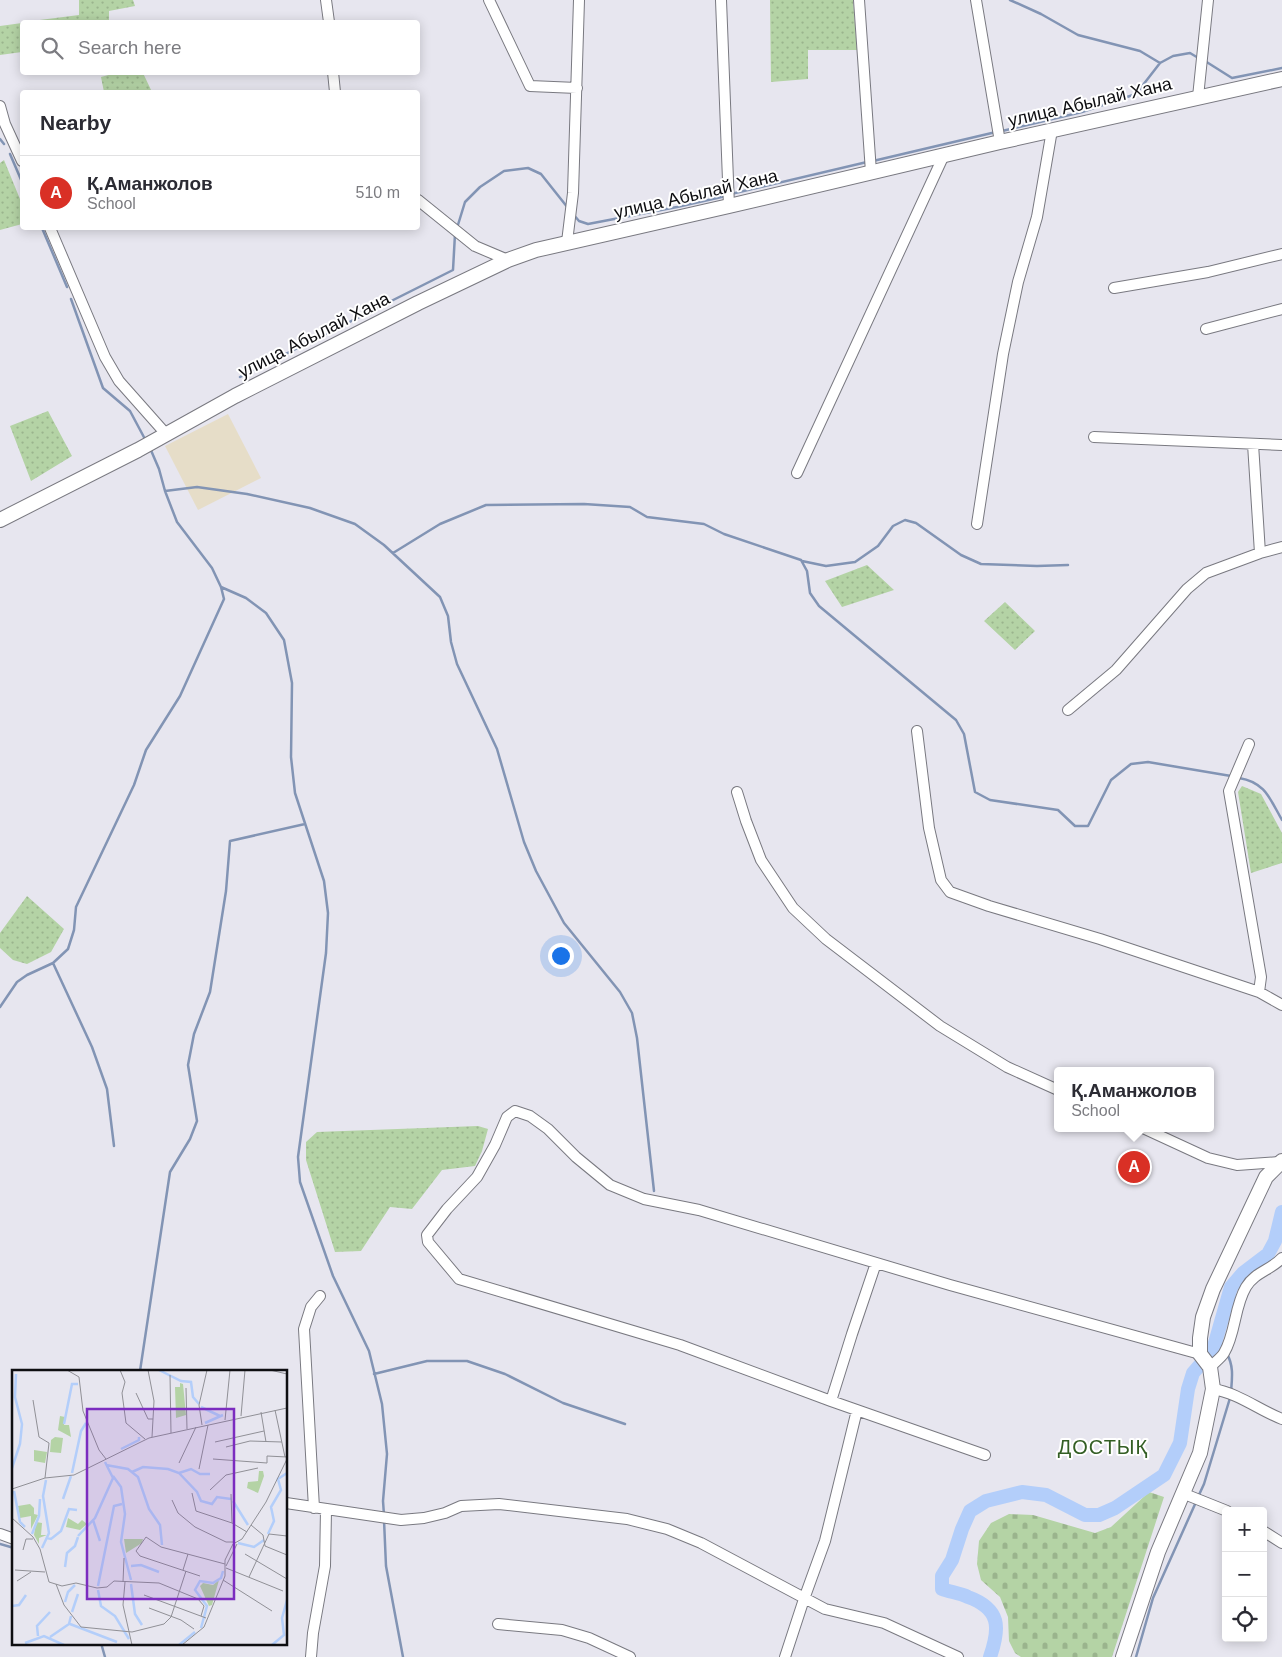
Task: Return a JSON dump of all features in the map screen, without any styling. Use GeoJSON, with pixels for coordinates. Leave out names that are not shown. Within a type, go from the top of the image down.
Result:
{"type":"FeatureCollection","features":[{"type":"Feature","properties":{"kind":"main road","name":"улица Абылай Хана"},"geometry":{"type":"LineString","coordinates":[[0,520],[148,444],[244,391],[418,303],[508,260],[536,250],[1052,130],[1282,79]]}},
{"type":"Feature","properties":{"kind":"main road"},"geometry":{"type":"LineString","coordinates":[[1123,1657],[1158,1552],[1200,1453],[1213,1389],[1210,1367],[1200,1354],[1200,1338],[1204,1317],[1213,1289],[1266,1177],[1280,1162]]}},
{"type":"Feature","properties":{"kind":"street"},"geometry":{"type":"LineString","coordinates":[[326,0],[328,20]]}},
{"type":"Feature","properties":{"kind":"street"},"geometry":{"type":"LineString","coordinates":[[489,0],[530,86],[577,88]]}},
{"type":"Feature","properties":{"kind":"street"},"geometry":{"type":"LineString","coordinates":[[567,242],[573,193],[579,0]]}},
{"type":"Feature","properties":{"kind":"street"},"geometry":{"type":"LineString","coordinates":[[721,0],[729,206]]}},
{"type":"Feature","properties":{"kind":"street"},"geometry":{"type":"LineString","coordinates":[[859,0],[872,172]]}},
{"type":"Feature","properties":{"kind":"street"},"geometry":{"type":"LineString","coordinates":[[976,0],[1000,142]]}},
{"type":"Feature","properties":{"kind":"street"},"geometry":{"type":"LineString","coordinates":[[1198,97],[1208,0]]}},
{"type":"Feature","properties":{"kind":"street"},"geometry":{"type":"LineString","coordinates":[[333,75],[335,90]]}},
{"type":"Feature","properties":{"kind":"street"},"geometry":{"type":"LineString","coordinates":[[0,106],[5,124],[20,157]]}},
{"type":"Feature","properties":{"kind":"street"},"geometry":{"type":"LineString","coordinates":[[977,524],[1005,345],[1018,282],[1038,217],[1052,130]]}},
{"type":"Feature","properties":{"kind":"street"},"geometry":{"type":"LineString","coordinates":[[797,473],[944,155]]}},
{"type":"Feature","properties":{"kind":"street"},"geometry":{"type":"LineString","coordinates":[[420,202],[475,246],[508,260]]}},
{"type":"Feature","properties":{"kind":"street"},"geometry":{"type":"LineString","coordinates":[[51,230],[105,357],[119,381],[166,434]]}},
{"type":"Feature","properties":{"kind":"street"},"geometry":{"type":"LineString","coordinates":[[1114,288],[1208,272],[1282,254]]}},
{"type":"Feature","properties":{"kind":"street"},"geometry":{"type":"LineString","coordinates":[[1206,329],[1282,309]]}},
{"type":"Feature","properties":{"kind":"street"},"geometry":{"type":"LineString","coordinates":[[1094,437],[1282,445]]}},
{"type":"Feature","properties":{"kind":"street"},"geometry":{"type":"LineString","coordinates":[[1253,444],[1260,553]]}},
{"type":"Feature","properties":{"kind":"street"},"geometry":{"type":"LineString","coordinates":[[1068,710],[1116,670],[1187,589],[1206,573],[1282,547]]}},
{"type":"Feature","properties":{"kind":"street"},"geometry":{"type":"LineString","coordinates":[[917,731],[929,828],[941,880],[950,892],[1259,992],[1282,1005]]}},
{"type":"Feature","properties":{"kind":"street"},"geometry":{"type":"LineString","coordinates":[[1249,744],[1229,791],[1261,977],[1259,992]]}},
{"type":"Feature","properties":{"kind":"street"},"geometry":{"type":"LineString","coordinates":[[737,792],[761,860],[793,908],[826,940],[940,1026],[1007,1067],[1054,1088]]}},
{"type":"Feature","properties":{"kind":"street"},"geometry":{"type":"LineString","coordinates":[[984,1455],[832,1402],[680,1345],[458,1279],[428,1242],[427,1235],[447,1209],[477,1177],[495,1145],[507,1117],[515,1111],[530,1116],[548,1129],[576,1157],[610,1185],[644,1200],[699,1210],[950,1285],[1200,1354]]}},
{"type":"Feature","properties":{"kind":"street"},"geometry":{"type":"LineString","coordinates":[[1151,1132],[1208,1158],[1237,1165],[1280,1162]]}},
{"type":"Feature","properties":{"kind":"street"},"geometry":{"type":"LineString","coordinates":[[1210,1367],[1223,1355],[1229,1342],[1240,1299],[1246,1286],[1255,1275],[1277,1264],[1282,1258]]}},
{"type":"Feature","properties":{"kind":"street"},"geometry":{"type":"LineString","coordinates":[[832,1402],[876,1263]]}},
{"type":"Feature","properties":{"kind":"street"},"geometry":{"type":"LineString","coordinates":[[314,1508],[304,1329],[311,1306],[320,1296]]}},
{"type":"Feature","properties":{"kind":"street"},"geometry":{"type":"LineString","coordinates":[[1213,1389],[1227,1392],[1282,1419]]}},
{"type":"Feature","properties":{"kind":"street"},"geometry":{"type":"LineString","coordinates":[[785,1657],[825,1541],[857,1410]]}},
{"type":"Feature","properties":{"kind":"street"},"geometry":{"type":"LineString","coordinates":[[1182,1493],[1222,1509]]}},
{"type":"Feature","properties":{"kind":"street"},"geometry":{"type":"LineString","coordinates":[[288,1504],[402,1520],[424,1518],[445,1513],[461,1506],[499,1504],[627,1519],[667,1529],[701,1543],[825,1609],[884,1623],[958,1657]]}},
{"type":"Feature","properties":{"kind":"street"},"geometry":{"type":"LineString","coordinates":[[311,1657],[313,1633],[325,1566],[326,1510]]}},
{"type":"Feature","properties":{"kind":"street"},"geometry":{"type":"LineString","coordinates":[[0,1534],[12,1538]]}},
{"type":"Feature","properties":{"kind":"street"},"geometry":{"type":"LineString","coordinates":[[1267,1534],[1282,1543]]}},
{"type":"Feature","properties":{"kind":"street"},"geometry":{"type":"LineString","coordinates":[[498,1624],[562,1630],[589,1638],[630,1657]]}},
{"type":"Feature","properties":{"kind":"shaded area"},"geometry":{"type":"Polygon","coordinates":[[[228,414],[261,478],[198,510],[165,446],[228,414]]]}},
{"type":"Feature","properties":{"kind":"green space"},"geometry":{"type":"Polygon","coordinates":[[[79,0],[133,0],[135,6],[109,11],[109,20],[40,20],[79,15],[79,0]]]}},
{"type":"Feature","properties":{"kind":"green space"},"geometry":{"type":"Polygon","coordinates":[[[770,0],[853,0],[857,50],[808,50],[808,79],[771,82],[770,0]]]}},
{"type":"Feature","properties":{"kind":"green space"},"geometry":{"type":"Polygon","coordinates":[[[20,23],[20,52],[0,55],[0,26],[20,23]]]}},
{"type":"Feature","properties":{"kind":"green space"},"geometry":{"type":"Polygon","coordinates":[[[108,75],[144,75],[151,90],[104,90],[101,77],[108,75]]]}},
{"type":"Feature","properties":{"kind":"green space"},"geometry":{"type":"Polygon","coordinates":[[[4,160],[20,199],[20,225],[0,230],[0,163],[4,160]]]}},
{"type":"Feature","properties":{"kind":"green space"},"geometry":{"type":"Polygon","coordinates":[[[48,411],[72,456],[31,481],[10,426],[48,411]]]}},
{"type":"Feature","properties":{"kind":"green space"},"geometry":{"type":"Polygon","coordinates":[[[867,565],[894,590],[842,607],[825,581],[867,565]]]}},
{"type":"Feature","properties":{"kind":"green space"},"geometry":{"type":"Polygon","coordinates":[[[1005,602],[1035,631],[1015,650],[984,621],[1005,602]]]}},
{"type":"Feature","properties":{"kind":"green space"},"geometry":{"type":"Polygon","coordinates":[[[1242,786],[1261,794],[1282,833],[1282,863],[1251,873],[1238,792],[1242,786]]]}},
{"type":"Feature","properties":{"kind":"green space"},"geometry":{"type":"Polygon","coordinates":[[[27,896],[64,929],[51,952],[27,964],[13,960],[0,948],[0,933],[27,896]]]}},
{"type":"Feature","properties":{"kind":"green space"},"geometry":{"type":"Polygon","coordinates":[[[478,1126],[488,1129],[482,1151],[475,1166],[442,1170],[412,1209],[390,1207],[361,1251],[335,1252],[306,1160],[306,1142],[317,1132],[478,1126]]]}},
{"type":"Feature","properties":{"kind":"green space"},"geometry":{"type":"Polygon","coordinates":[[[1149,1492],[1164,1497],[1112,1657],[1021,1657],[1015,1653],[1009,1641],[1008,1617],[1000,1597],[981,1580],[977,1564],[979,1541],[991,1523],[1009,1514],[1033,1515],[1095,1533],[1111,1527],[1149,1492]]]}},
{"type":"Feature","properties":{"kind":"waterway"},"geometry":{"type":"LineString","coordinates":[[1010,0],[1041,14],[1078,35],[1140,51],[1160,63]]}},
{"type":"Feature","properties":{"kind":"waterway"},"geometry":{"type":"LineString","coordinates":[[1002,131],[1082,112],[1136,94],[1160,63],[1173,56],[1190,53],[1200,59]]}},
{"type":"Feature","properties":{"kind":"waterway"},"geometry":{"type":"LineString","coordinates":[[1205,61],[1232,78],[1282,68]]}},
{"type":"Feature","properties":{"kind":"waterway"},"geometry":{"type":"LineString","coordinates":[[873,161],[996,132]]}},
{"type":"Feature","properties":{"kind":"waterway"},"geometry":{"type":"LineString","coordinates":[[0,139],[4,144]]}},
{"type":"Feature","properties":{"kind":"waterway"},"geometry":{"type":"LineString","coordinates":[[10,154],[20,177]]}},
{"type":"Feature","properties":{"kind":"waterway"},"geometry":{"type":"LineString","coordinates":[[731,194],[867,162]]}},
{"type":"Feature","properties":{"kind":"waterway"},"geometry":{"type":"LineString","coordinates":[[457,228],[465,202],[480,187],[504,171],[528,168],[541,174],[568,208]]}},
{"type":"Feature","properties":{"kind":"waterway"},"geometry":{"type":"LineString","coordinates":[[573,214],[579,221],[588,224],[726,196]]}},
{"type":"Feature","properties":{"kind":"waterway"},"geometry":{"type":"LineString","coordinates":[[43,230],[67,287]]}},
{"type":"Feature","properties":{"kind":"waterway"},"geometry":{"type":"LineString","coordinates":[[240,377],[453,270],[455,234]]}},
{"type":"Feature","properties":{"kind":"waterway"},"geometry":{"type":"LineString","coordinates":[[71,299],[103,388],[130,411],[146,441]]}},
{"type":"Feature","properties":{"kind":"waterway"},"geometry":{"type":"LineString","coordinates":[[0,1007],[17,982],[27,975],[53,963],[68,949],[74,930],[76,907],[134,785],[146,750],[180,696],[224,599],[221,587],[212,568],[177,522],[150,448]]}},
{"type":"Feature","properties":{"kind":"waterway"},"geometry":{"type":"LineString","coordinates":[[165,491],[197,487],[247,494],[310,508],[355,524],[384,545],[440,597],[448,616],[451,642],[457,664],[497,749],[524,842],[536,871],[564,923],[620,992],[632,1013],[637,1038],[654,1191]]}},
{"type":"Feature","properties":{"kind":"waterway"},"geometry":{"type":"LineString","coordinates":[[393,553],[440,524],[486,505],[584,504],[630,507],[647,517],[704,524],[724,534],[801,560],[807,571],[810,593],[819,606],[956,720],[964,734],[975,792],[990,800],[1058,810],[1075,826],[1088,826],[1111,780],[1131,764],[1148,762],[1231,776]]}},
{"type":"Feature","properties":{"kind":"waterway"},"geometry":{"type":"LineString","coordinates":[[802,561],[826,566],[855,562],[878,546],[893,526],[905,520],[916,523],[961,555],[981,564],[1068,565]]}},
{"type":"Feature","properties":{"kind":"waterway"},"geometry":{"type":"LineString","coordinates":[[221,587],[246,598],[266,613],[284,640],[292,683],[291,757],[295,793],[324,881],[328,913],[326,953],[298,1157],[300,1182],[333,1276],[369,1351],[382,1404],[387,1454],[383,1501],[384,1515]]}},
{"type":"Feature","properties":{"kind":"waterway"},"geometry":{"type":"LineString","coordinates":[[1239,778],[1255,783],[1261,788],[1282,820]]}},
{"type":"Feature","properties":{"kind":"waterway"},"geometry":{"type":"LineString","coordinates":[[140,1370],[170,1172],[190,1139],[197,1121],[188,1065],[194,1034],[210,992],[226,891],[230,841],[305,824]]}},
{"type":"Feature","properties":{"kind":"waterway"},"geometry":{"type":"LineString","coordinates":[[53,963],[92,1047],[107,1089],[114,1146]]}},
{"type":"Feature","properties":{"kind":"waterway"},"geometry":{"type":"LineString","coordinates":[[990,1657],[996,1628],[992,1614],[987,1607],[979,1602],[962,1594],[942,1589],[942,1576],[952,1560],[970,1511],[986,1501],[1022,1492],[1046,1495],[1085,1515],[1099,1515],[1115,1508],[1164,1475],[1180,1443],[1188,1389],[1193,1373],[1213,1350],[1231,1287],[1243,1273],[1268,1254],[1275,1241],[1282,1212]]}},
{"type":"Feature","properties":{"kind":"waterway"},"geometry":{"type":"LineString","coordinates":[[1217,1335],[1223,1347]]}},
{"type":"Feature","properties":{"kind":"waterway"},"geometry":{"type":"LineString","coordinates":[[1227,1354],[1232,1368],[1231,1392]]}},
{"type":"Feature","properties":{"kind":"waterway"},"geometry":{"type":"LineString","coordinates":[[374,1374],[427,1361],[467,1361],[505,1374],[563,1403],[625,1424]]}},
{"type":"Feature","properties":{"kind":"waterway"},"geometry":{"type":"LineString","coordinates":[[1198,1497],[1204,1484],[1230,1398]]}},
{"type":"Feature","properties":{"kind":"waterway"},"geometry":{"type":"LineString","coordinates":[[1136,1657],[1153,1598],[1196,1502]]}},
{"type":"Feature","properties":{"kind":"waterway"},"geometry":{"type":"LineString","coordinates":[[384,1520],[386,1566],[403,1657]]}},
{"type":"Feature","properties":{"kind":"waterway"},"geometry":{"type":"LineString","coordinates":[[0,1544],[12,1547]]}},
{"type":"Feature","properties":{"kind":"waterway"},"geometry":{"type":"LineString","coordinates":[[101,1644],[105,1657]]}},
{"type":"Feature","properties":{"kind":"place","name":"Қ.Аманжолов"},"geometry":{"type":"Point","coordinates":[1134,1167]}},
{"type":"Feature","properties":{"kind":"district","name":"ДОСТЫҚ"},"geometry":{"type":"Point","coordinates":[1103,1447]}}]}
